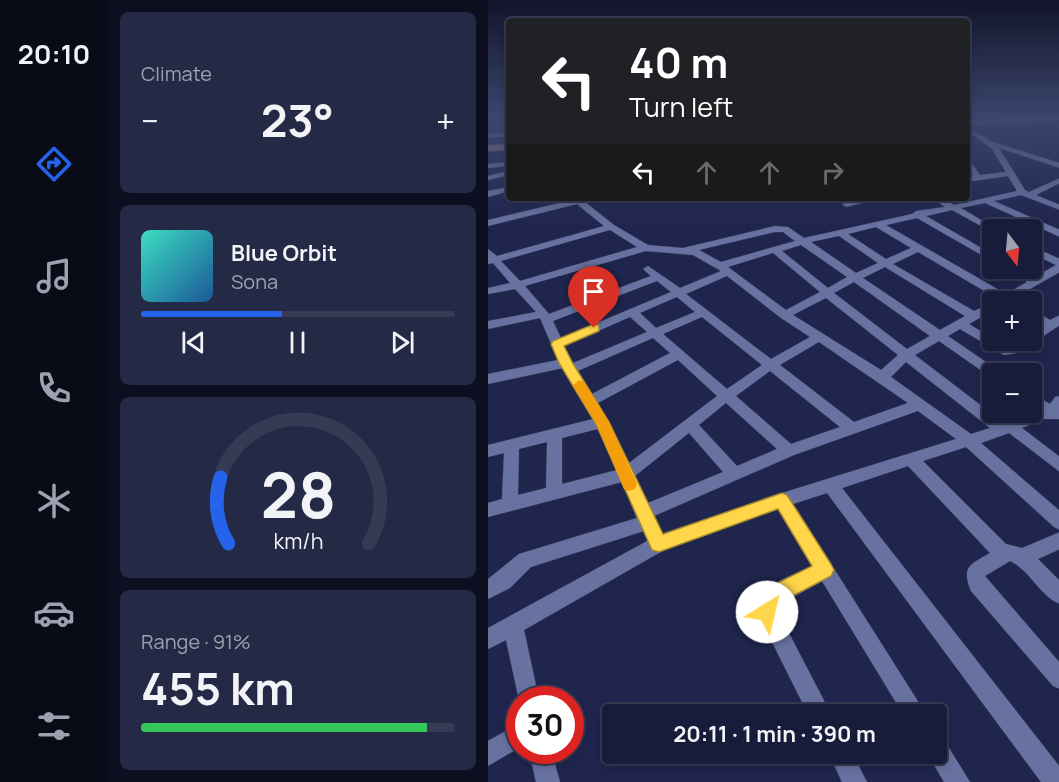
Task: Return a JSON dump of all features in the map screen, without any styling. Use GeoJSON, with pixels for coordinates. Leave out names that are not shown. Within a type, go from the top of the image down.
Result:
{"type":"FeatureCollection","features":[{"type":"Feature","properties":{"kind":"street"},"geometry":{"type":"LineString","coordinates":[[997,153],[1026,194],[1060,208]]}},
{"type":"Feature","properties":{"kind":"street"},"geometry":{"type":"LineString","coordinates":[[1022,153],[1060,166]]}},
{"type":"Feature","properties":{"kind":"street"},"geometry":{"type":"LineString","coordinates":[[488,166],[506,164]]}},
{"type":"Feature","properties":{"kind":"street"},"geometry":{"type":"LineString","coordinates":[[970,164],[978,178]]}},
{"type":"Feature","properties":{"kind":"street"},"geometry":{"type":"LineString","coordinates":[[970,179],[1011,173]]}},
{"type":"Feature","properties":{"kind":"street"},"geometry":{"type":"LineString","coordinates":[[488,178],[506,174]]}},
{"type":"Feature","properties":{"kind":"street"},"geometry":{"type":"LineString","coordinates":[[557,344],[774,249],[916,214],[1026,194],[1060,180]]}},
{"type":"Feature","properties":{"kind":"street"},"geometry":{"type":"LineString","coordinates":[[488,194],[506,190]]}},
{"type":"Feature","properties":{"kind":"street"},"geometry":{"type":"LineString","coordinates":[[985,200],[1060,234]]}},
{"type":"Feature","properties":{"kind":"street"},"geometry":{"type":"LineString","coordinates":[[488,224],[570,201]]}},
{"type":"Feature","properties":{"kind":"street"},"geometry":{"type":"LineString","coordinates":[[579,201],[611,227],[646,248]]}},
{"type":"Feature","properties":{"kind":"street"},"geometry":{"type":"LineString","coordinates":[[846,204],[862,201]]}},
{"type":"Feature","properties":{"kind":"street"},"geometry":{"type":"LineString","coordinates":[[940,201],[982,224]]}},
{"type":"Feature","properties":{"kind":"street"},"geometry":{"type":"LineString","coordinates":[[916,214],[982,252]]}},
{"type":"Feature","properties":{"kind":"street"},"geometry":{"type":"LineString","coordinates":[[877,224],[990,291]]}},
{"type":"Feature","properties":{"kind":"street"},"geometry":{"type":"LineString","coordinates":[[490,258],[611,227]]}},
{"type":"Feature","properties":{"kind":"street"},"geometry":{"type":"LineString","coordinates":[[685,250],[782,228],[982,366]]}},
{"type":"Feature","properties":{"kind":"street"},"geometry":{"type":"LineString","coordinates":[[840,233],[884,263],[973,316]]}},
{"type":"Feature","properties":{"kind":"street"},"geometry":{"type":"LineString","coordinates":[[488,291],[518,285],[646,248],[695,252],[724,269],[785,315],[882,377],[968,440],[1060,522]]}},
{"type":"Feature","properties":{"kind":"street"},"geometry":{"type":"LineString","coordinates":[[774,249],[826,293],[1060,466]]}},
{"type":"Feature","properties":{"kind":"street"},"geometry":{"type":"LineString","coordinates":[[785,315],[884,263],[917,249]]}},
{"type":"Feature","properties":{"kind":"street"},"geometry":{"type":"LineString","coordinates":[[1019,291],[1060,265],[1042,255]]}},
{"type":"Feature","properties":{"kind":"street"},"geometry":{"type":"LineString","coordinates":[[490,258],[518,285],[545,317],[568,366],[602,422],[659,544]]}},
{"type":"Feature","properties":{"kind":"street"},"geometry":{"type":"LineString","coordinates":[[488,325],[545,317],[653,273],[850,427]]}},
{"type":"Feature","properties":{"kind":"street"},"geometry":{"type":"LineString","coordinates":[[1030,279],[1034,281]]}},
{"type":"Feature","properties":{"kind":"street"},"geometry":{"type":"LineString","coordinates":[[882,377],[908,354],[937,335],[982,311]]}},
{"type":"Feature","properties":{"kind":"street"},"geometry":{"type":"LineString","coordinates":[[631,312],[677,355],[789,451]]}},
{"type":"Feature","properties":{"kind":"street"},"geometry":{"type":"LineString","coordinates":[[488,379],[568,366],[702,313]]}},
{"type":"Feature","properties":{"kind":"street"},"geometry":{"type":"LineString","coordinates":[[1042,331],[1055,322]]}},
{"type":"Feature","properties":{"kind":"street"},"geometry":{"type":"LineString","coordinates":[[961,324],[982,337]]}},
{"type":"Feature","properties":{"kind":"street"},"geometry":{"type":"LineString","coordinates":[[488,510],[625,475],[726,396],[770,365],[819,337]]}},
{"type":"Feature","properties":{"kind":"street"},"geometry":{"type":"LineString","coordinates":[[588,402],[677,355]]}},
{"type":"Feature","properties":{"kind":"street"},"geometry":{"type":"LineString","coordinates":[[1042,403],[1057,409]]}},
{"type":"Feature","properties":{"kind":"street"},"geometry":{"type":"LineString","coordinates":[[488,590],[503,581],[525,560],[646,518],[735,474],[789,451],[850,427],[918,405]]}},
{"type":"Feature","properties":{"kind":"street"},"geometry":{"type":"LineString","coordinates":[[488,639],[659,544],[782,500],[832,486],[1057,409]]}},
{"type":"Feature","properties":{"kind":"street"},"geometry":{"type":"LineString","coordinates":[[488,451],[602,422]]}},
{"type":"Feature","properties":{"kind":"street"},"geometry":{"type":"LineString","coordinates":[[689,424],[735,474]]}},
{"type":"Feature","properties":{"kind":"street"},"geometry":{"type":"LineString","coordinates":[[554,493],[555,435]]}},
{"type":"Feature","properties":{"kind":"street"},"geometry":{"type":"LineString","coordinates":[[510,504],[512,445]]}},
{"type":"Feature","properties":{"kind":"street"},"geometry":{"type":"LineString","coordinates":[[911,459],[1003,554]]}},
{"type":"Feature","properties":{"kind":"street"},"geometry":{"type":"LineString","coordinates":[[832,486],[1056,782]]}},
{"type":"Feature","properties":{"kind":"street"},"geometry":{"type":"LineString","coordinates":[[782,500],[909,704]]}},
{"type":"Feature","properties":{"kind":"street"},"geometry":{"type":"LineString","coordinates":[[1022,557],[1060,540]]}},
{"type":"Feature","properties":{"kind":"street"},"geometry":{"type":"LineString","coordinates":[[1060,595],[1022,557],[1008,552],[975,572],[978,584],[1060,679]]}},
{"type":"Feature","properties":{"kind":"street"},"geometry":{"type":"LineString","coordinates":[[815,704],[767,612],[767,603],[772,596],[824,570]]}},
{"type":"Feature","properties":{"kind":"street"},"geometry":{"type":"LineString","coordinates":[[513,625],[525,686]]}},
{"type":"Feature","properties":{"kind":"street"},"geometry":{"type":"LineString","coordinates":[[488,754],[506,743]]}},
{"type":"Feature","properties":{"kind":"street"},"geometry":{"type":"LineString","coordinates":[[544,764],[548,782]]}},
{"type":"Feature","properties":{"kind":"street"},"geometry":{"type":"LineString","coordinates":[[846,764],[855,782]]}},
{"type":"Feature","properties":{"kind":"street"},"geometry":{"type":"LineString","coordinates":[[946,764],[958,782]]}},
{"type":"Feature","properties":{"kind":"slow traffic"},"geometry":{"type":"LineString","coordinates":[[579,385],[602,422],[629,484]]}},
{"type":"Feature","properties":{"kind":"route"},"geometry":{"type":"LineString","coordinates":[[594,328],[557,344],[588,402],[602,422],[659,544],[782,500],[824,570],[772,596],[767,603],[767,612]]}}]}
